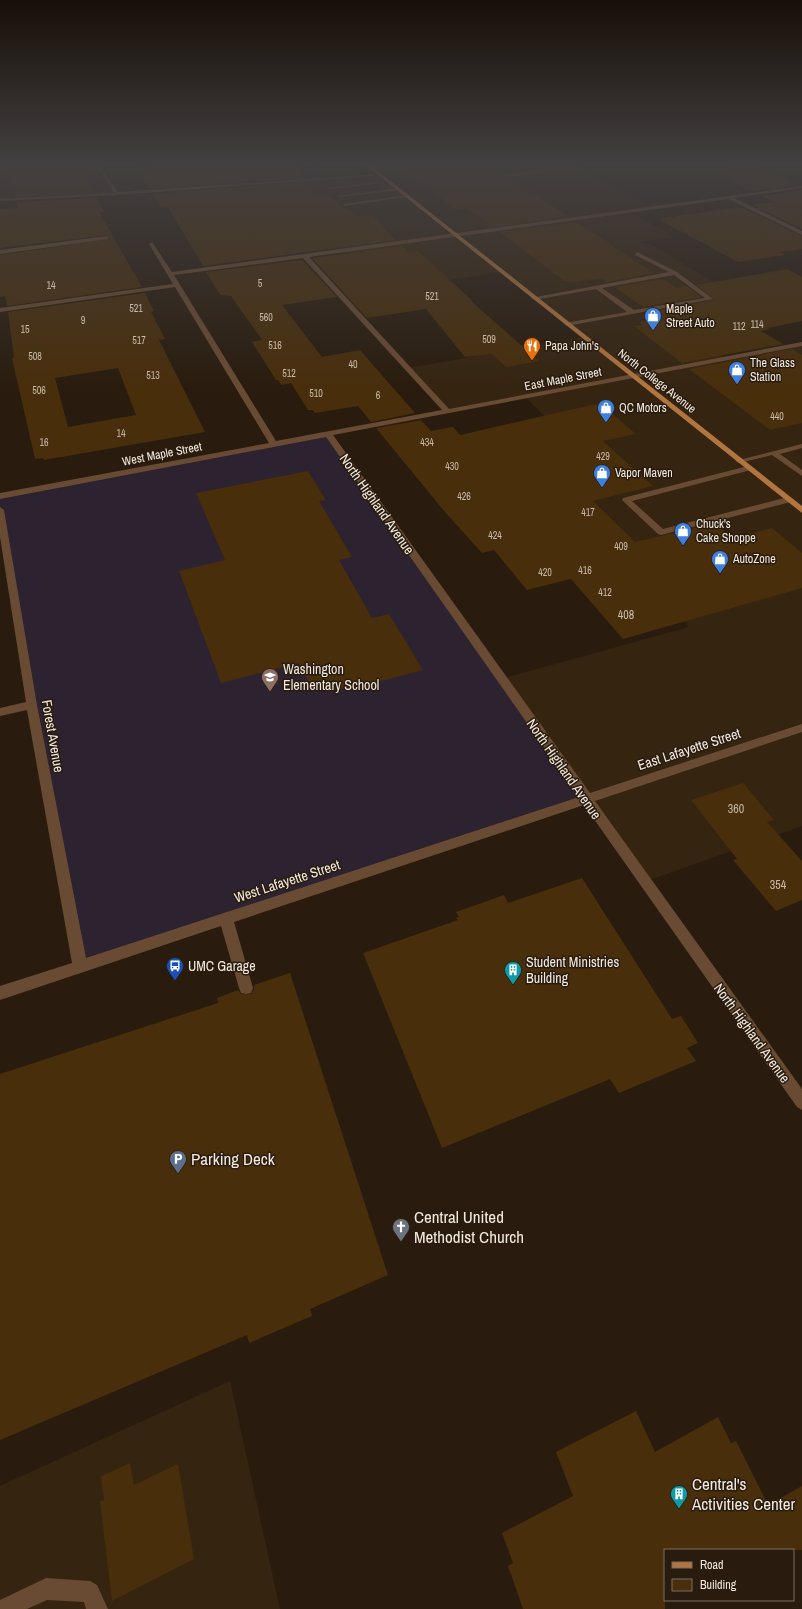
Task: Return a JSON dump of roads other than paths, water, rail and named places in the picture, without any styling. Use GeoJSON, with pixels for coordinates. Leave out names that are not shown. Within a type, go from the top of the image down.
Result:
{"type":"FeatureCollection","features":[{"type":"Feature","properties":{"kind":"main road","name":"North College Avenue"},"geometry":{"type":"LineString","coordinates":[[461,239],[802,510]]}},
{"type":"Feature","properties":{"kind":"street"},"geometry":{"type":"LineString","coordinates":[[0,252],[99,239]]}},
{"type":"Feature","properties":{"kind":"street"},"geometry":{"type":"LineString","coordinates":[[172,274],[427,239]]}},
{"type":"Feature","properties":{"kind":"street"},"geometry":{"type":"LineString","coordinates":[[152,244],[172,274],[274,444]]}},
{"type":"Feature","properties":{"kind":"street"},"geometry":{"type":"LineString","coordinates":[[567,324],[710,299],[675,273],[637,254]]}},
{"type":"Feature","properties":{"kind":"street"},"geometry":{"type":"LineString","coordinates":[[305,256],[448,412]]}},
{"type":"Feature","properties":{"kind":"street"},"geometry":{"type":"LineString","coordinates":[[534,298],[675,273]]}},
{"type":"Feature","properties":{"kind":"street"},"geometry":{"type":"LineString","coordinates":[[0,310],[178,284]]}},
{"type":"Feature","properties":{"kind":"street"},"geometry":{"type":"LineString","coordinates":[[597,287],[634,312]]}},
{"type":"Feature","properties":{"kind":"street","name":"East Maple Street"},"geometry":{"type":"LineString","coordinates":[[328,434],[802,344]]}},
{"type":"Feature","properties":{"kind":"street","name":"West Maple Street"},"geometry":{"type":"LineString","coordinates":[[0,496],[328,434]]}},
{"type":"Feature","properties":{"kind":"street","name":"North Highland Avenue"},"geometry":{"type":"LineString","coordinates":[[328,434],[585,799],[802,1102]]}},
{"type":"Feature","properties":{"kind":"street"},"geometry":{"type":"LineString","coordinates":[[739,461],[802,446]]}},
{"type":"Feature","properties":{"kind":"street"},"geometry":{"type":"LineString","coordinates":[[774,453],[802,474]]}},
{"type":"Feature","properties":{"kind":"street"},"geometry":{"type":"LineString","coordinates":[[748,468],[626,500],[661,532],[788,500]]}},
{"type":"Feature","properties":{"kind":"street","name":"Forest Avenue"},"geometry":{"type":"LineString","coordinates":[[0,510],[32,705],[80,966]]}},
{"type":"Feature","properties":{"kind":"street"},"geometry":{"type":"LineString","coordinates":[[0,712],[32,705]]}},
{"type":"Feature","properties":{"kind":"street","name":"East Lafayette Street"},"geometry":{"type":"LineString","coordinates":[[585,799],[802,728]]}},
{"type":"Feature","properties":{"kind":"street","name":"West Lafayette Street"},"geometry":{"type":"LineString","coordinates":[[0,993],[585,799]]}},
{"type":"Feature","properties":{"kind":"street"},"geometry":{"type":"LineString","coordinates":[[226,918],[246,988]]}},
{"type":"Feature","properties":{"kind":"street"},"geometry":{"type":"LineString","coordinates":[[4,1609],[46,1589],[93,1601]]}},
{"type":"Feature","properties":{"kind":"place","name":"Maple Street Auto"},"geometry":{"type":"Point","coordinates":[653,331]}},
{"type":"Feature","properties":{"kind":"place","name":"Papa John's"},"geometry":{"type":"Point","coordinates":[532,361]}},
{"type":"Feature","properties":{"kind":"place","name":"The Glass Station"},"geometry":{"type":"Point","coordinates":[737,385]}},
{"type":"Feature","properties":{"kind":"place","name":"QC Motors"},"geometry":{"type":"Point","coordinates":[606,423]}},
{"type":"Feature","properties":{"kind":"place","name":"Vapor Maven"},"geometry":{"type":"Point","coordinates":[602,488]}},
{"type":"Feature","properties":{"kind":"place","name":"Chuck's Cake Shoppe"},"geometry":{"type":"Point","coordinates":[683,546]}},
{"type":"Feature","properties":{"kind":"place","name":"AutoZone"},"geometry":{"type":"Point","coordinates":[720,574]}},
{"type":"Feature","properties":{"kind":"place","name":"Washington Elementary School"},"geometry":{"type":"Point","coordinates":[270,692]}},
{"type":"Feature","properties":{"kind":"place","name":"UMC Garage"},"geometry":{"type":"Point","coordinates":[175,981]}},
{"type":"Feature","properties":{"kind":"place","name":"Student Ministries Building"},"geometry":{"type":"Point","coordinates":[513,985]}},
{"type":"Feature","properties":{"kind":"place","name":"Parking Deck"},"geometry":{"type":"Point","coordinates":[178,1174]}},
{"type":"Feature","properties":{"kind":"place","name":"Central United Methodist Church"},"geometry":{"type":"Point","coordinates":[401,1242]}},
{"type":"Feature","properties":{"kind":"place","name":"Central's Activities Center"},"geometry":{"type":"Point","coordinates":[679,1509]}}]}
